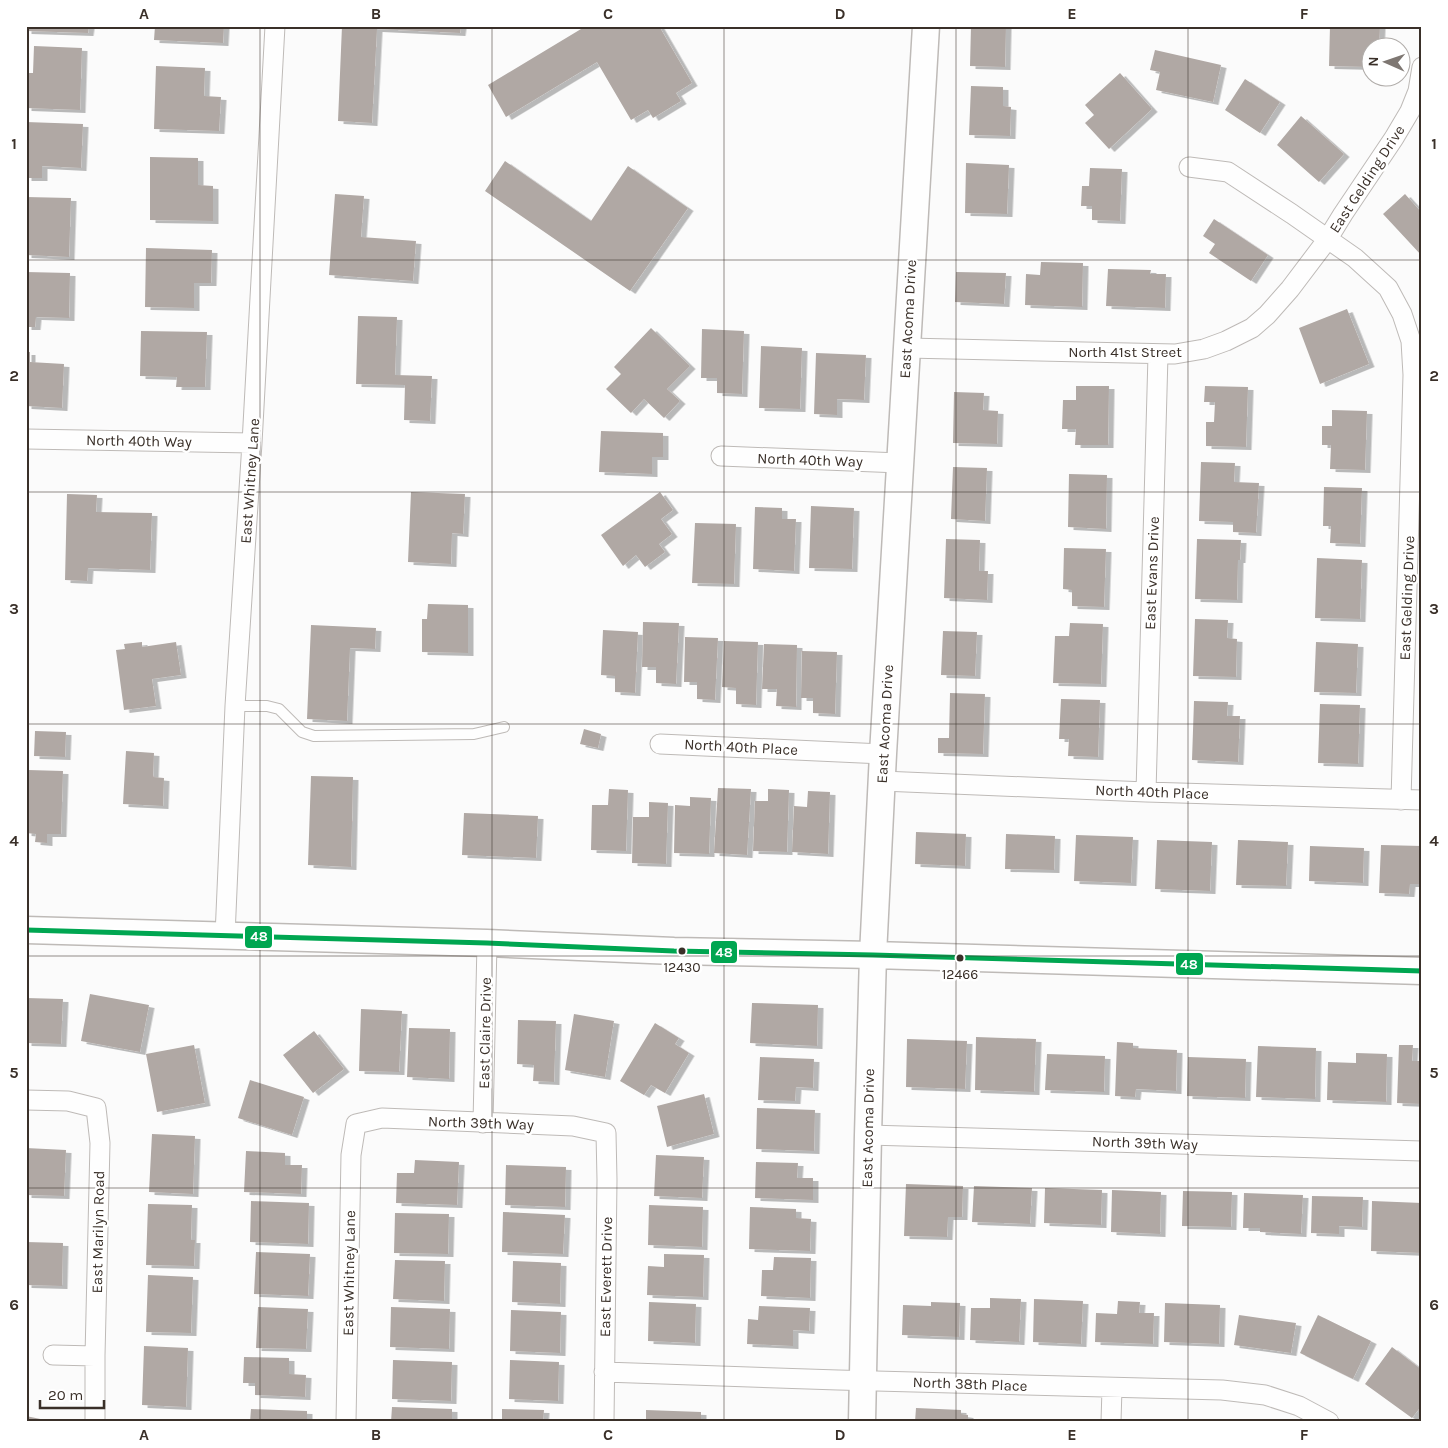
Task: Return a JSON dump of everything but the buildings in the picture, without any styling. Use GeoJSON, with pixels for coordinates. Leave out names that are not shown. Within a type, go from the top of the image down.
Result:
{"type":"FeatureCollection","features":[{"type":"Feature","properties":{"kind":"street","name":"East Whitney Lane"},"geometry":{"type":"LineString","coordinates":[[225,936],[235,706],[276,26]]}},
{"type":"Feature","properties":{"kind":"street","name":"East Acoma Drive"},"geometry":{"type":"LineString","coordinates":[[862,1422],[873,954],[926,26]]}},
{"type":"Feature","properties":{"kind":"street","name":"East Gelding Drive"},"geometry":{"type":"LineString","coordinates":[[1401,800],[1413,375],[1410,341],[1402,314],[1388,288],[1355,258],[1327,240],[1394,138],[1410,110],[1418,91],[1422,67]]}},
{"type":"Feature","properties":{"kind":"street"},"geometry":{"type":"LineString","coordinates":[[1189,167],[1228,172],[1292,214],[1327,240]]}},
{"type":"Feature","properties":{"kind":"street","name":"North 41st Street"},"geometry":{"type":"LineString","coordinates":[[907,348],[1158,355],[1204,349],[1252,328],[1267,315],[1290,289],[1327,240]]}},
{"type":"Feature","properties":{"kind":"street","name":"East Evans Drive"},"geometry":{"type":"LineString","coordinates":[[1146,792],[1158,355]]}},
{"type":"Feature","properties":{"kind":"street","name":"North 40th Way"},"geometry":{"type":"LineString","coordinates":[[26,439],[252,443]]}},
{"type":"Feature","properties":{"kind":"street","name":"North 40th Way"},"geometry":{"type":"LineString","coordinates":[[721,456],[900,463]]}},
{"type":"Feature","properties":{"kind":"street","name":"North 40th Place"},"geometry":{"type":"LineString","coordinates":[[660,744],[883,754]]}},
{"type":"Feature","properties":{"kind":"street","name":"North 40th Place"},"geometry":{"type":"LineString","coordinates":[[882,781],[1146,792],[1422,800]]}},
{"type":"Feature","properties":{"kind":"street"},"geometry":{"type":"LineString","coordinates":[[26,930],[1422,971]]}},
{"type":"Feature","properties":{"kind":"street","name":"East Claire Drive"},"geometry":{"type":"LineString","coordinates":[[483,1123],[487,943]]}},
{"type":"Feature","properties":{"kind":"street","name":"East Marilyn Road"},"geometry":{"type":"LineString","coordinates":[[26,1100],[68,1101],[96,1108],[100,1143],[95,1422]]}},
{"type":"Feature","properties":{"kind":"street","name":"North 39th Way"},"geometry":{"type":"LineString","coordinates":[[356,1124],[382,1118],[573,1126],[606,1133]]}},
{"type":"Feature","properties":{"kind":"street","name":"East Whitney Lane"},"geometry":{"type":"LineString","coordinates":[[346,1422],[351,1155],[356,1124]]}},
{"type":"Feature","properties":{"kind":"street","name":"East Everett Drive"},"geometry":{"type":"LineString","coordinates":[[604,1422],[608,1180],[606,1133]]}},
{"type":"Feature","properties":{"kind":"street","name":"North 39th Way"},"geometry":{"type":"LineString","coordinates":[[868,1135],[1422,1151]]}},
{"type":"Feature","properties":{"kind":"street"},"geometry":{"type":"LineString","coordinates":[[53,1356],[95,1356]]}},
{"type":"Feature","properties":{"kind":"street","name":"North 38th Place"},"geometry":{"type":"LineString","coordinates":[[604,1372],[1222,1390],[1265,1394],[1299,1406],[1329,1422]]}},
{"type":"Feature","properties":{"kind":"street"},"geometry":{"type":"LineString","coordinates":[[1111,1422],[1112,1388]]}},
{"type":"Feature","properties":{"kind":"lane"},"geometry":{"type":"LineString","coordinates":[[235,706],[267,706],[278,709],[302,732],[314,736],[474,734],[504,727]]}},
{"type":"Feature","properties":{"kind":"transit line","name":"48"},"geometry":{"type":"LineString","coordinates":[[26,930],[487,943],[674,951],[1422,971]]}},
{"type":"Feature","properties":{"kind":"place","name":"12430"},"geometry":{"type":"Point","coordinates":[682,951]}},
{"type":"Feature","properties":{"kind":"place","name":"12466"},"geometry":{"type":"Point","coordinates":[960,958]}}]}
